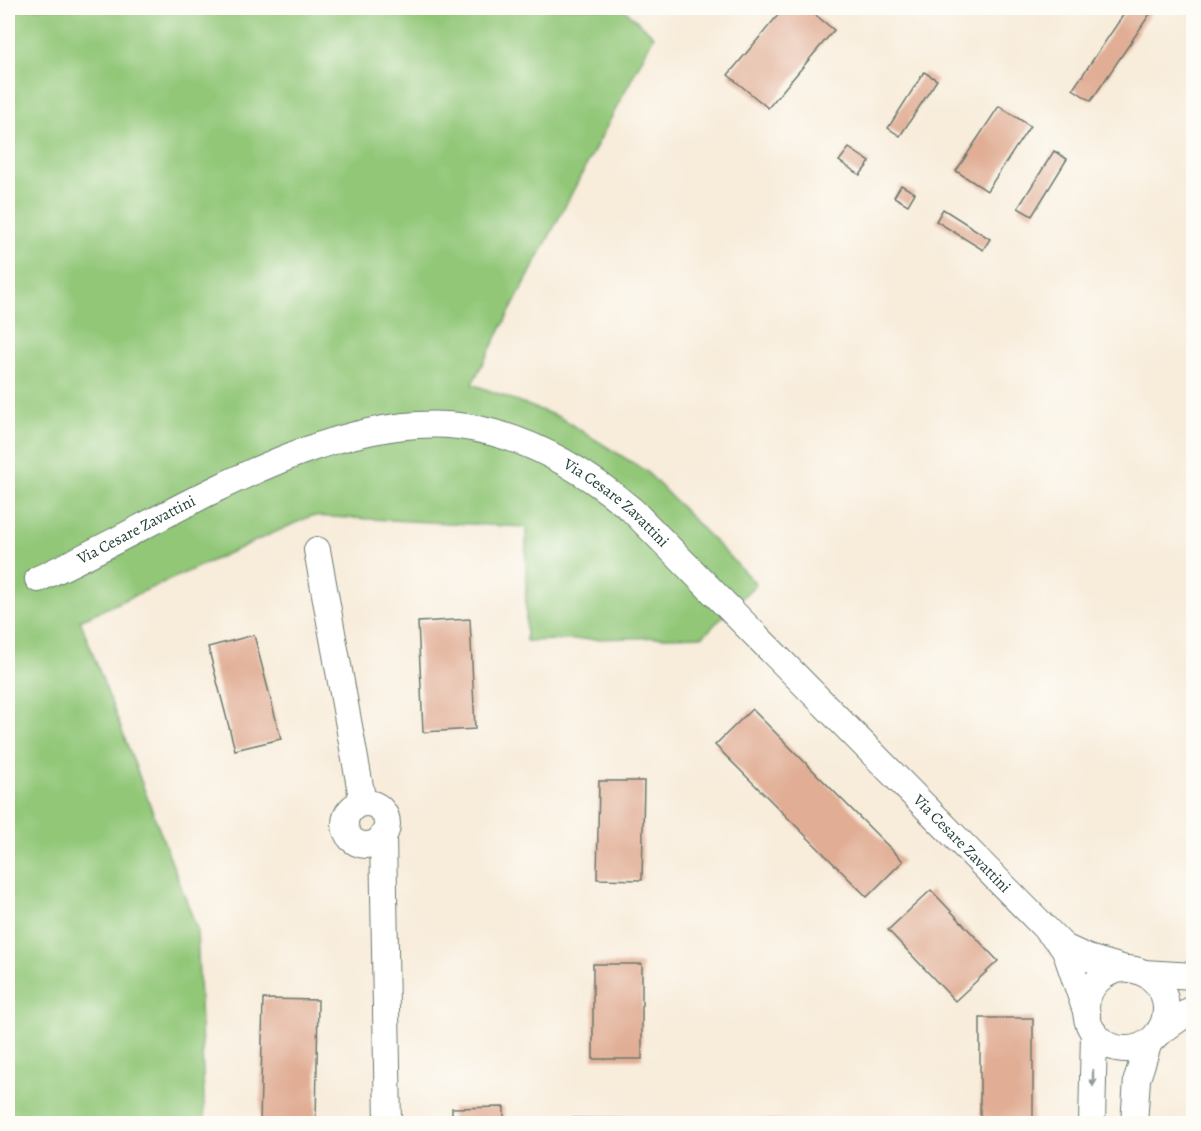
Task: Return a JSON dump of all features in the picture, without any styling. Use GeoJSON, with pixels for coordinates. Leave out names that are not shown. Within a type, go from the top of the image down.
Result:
{"type":"FeatureCollection","features":[{"type":"Feature","properties":{"kind":"street","name":"Via Cesare Zavattini"},"geometry":{"type":"LineString","coordinates":[[38,579],[93,555],[271,464],[329,442],[392,429],[440,425],[461,426],[517,441],[591,476],[632,510],[1064,947],[1088,958],[1136,971],[1194,976]]}},
{"type":"Feature","properties":{"kind":"street"},"geometry":{"type":"LineString","coordinates":[[317,550],[363,803]]}},
{"type":"Feature","properties":{"kind":"street"},"geometry":{"type":"LineString","coordinates":[[383,835],[373,843],[366,844],[353,840],[345,829],[347,815],[356,805],[370,803],[381,810],[387,822],[383,835],[388,1124]]}},
{"type":"Feature","properties":{"kind":"street","name":"Via Cesare Zavattini"},"geometry":{"type":"LineString","coordinates":[[1064,947],[1090,1024]]}},
{"type":"Feature","properties":{"kind":"street"},"geometry":{"type":"LineString","coordinates":[[1092,1124],[1090,1024],[1087,1002],[1096,984],[1110,974],[1136,971],[1158,985],[1165,999],[1166,1016],[1153,1038],[1137,1079],[1134,1124]]}},
{"type":"Feature","properties":{"kind":"street"},"geometry":{"type":"LineString","coordinates":[[1090,1024],[1104,1043],[1124,1049],[1136,1048],[1194,1008]]}},
{"type":"Feature","properties":{"kind":"green space"},"geometry":{"type":"Polygon","coordinates":[[[8,8],[623,8],[654,36],[472,384],[559,417],[646,471],[756,584],[703,636],[526,641],[526,527],[311,516],[80,620],[197,929],[205,1123],[8,1123],[8,8]]]}},
{"type":"Feature","properties":{"kind":"building"},"geometry":{"type":"Polygon","coordinates":[[[784,8],[807,8],[834,30],[768,108],[728,75],[784,8]]]}},
{"type":"Feature","properties":{"kind":"building"},"geometry":{"type":"Polygon","coordinates":[[[1128,8],[1154,8],[1091,101],[1073,89],[1128,8]]]}},
{"type":"Feature","properties":{"kind":"building"},"geometry":{"type":"Polygon","coordinates":[[[924,72],[937,80],[900,136],[888,128],[924,72]]]}},
{"type":"Feature","properties":{"kind":"building"},"geometry":{"type":"Polygon","coordinates":[[[999,106],[1030,126],[987,191],[956,171],[999,106]]]}},
{"type":"Feature","properties":{"kind":"building"},"geometry":{"type":"Polygon","coordinates":[[[849,148],[870,162],[860,175],[839,161],[849,148]]]}},
{"type":"Feature","properties":{"kind":"building"},"geometry":{"type":"Polygon","coordinates":[[[1054,151],[1067,159],[1032,216],[1018,208],[1054,151]]]}},
{"type":"Feature","properties":{"kind":"building"},"geometry":{"type":"Polygon","coordinates":[[[901,185],[915,193],[908,205],[894,197],[901,185]]]}},
{"type":"Feature","properties":{"kind":"building"},"geometry":{"type":"Polygon","coordinates":[[[943,209],[990,239],[983,250],[936,221],[943,209]]]}},
{"type":"Feature","properties":{"kind":"building"},"geometry":{"type":"Polygon","coordinates":[[[470,619],[475,729],[423,732],[418,622],[470,619]]]}},
{"type":"Feature","properties":{"kind":"building"},"geometry":{"type":"Polygon","coordinates":[[[254,635],[281,739],[235,750],[208,647],[254,635]]]}},
{"type":"Feature","properties":{"kind":"building"},"geometry":{"type":"Polygon","coordinates":[[[752,709],[903,861],[867,897],[715,745],[752,709]]]}},
{"type":"Feature","properties":{"kind":"building"},"geometry":{"type":"Polygon","coordinates":[[[599,781],[644,781],[642,880],[597,879],[599,781]]]}},
{"type":"Feature","properties":{"kind":"building"},"geometry":{"type":"Polygon","coordinates":[[[931,890],[998,961],[955,1001],[888,930],[931,890]]]}},
{"type":"Feature","properties":{"kind":"building"},"geometry":{"type":"Polygon","coordinates":[[[593,964],[642,964],[642,1059],[593,1059],[593,964]]]}},
{"type":"Feature","properties":{"kind":"building"},"geometry":{"type":"Polygon","coordinates":[[[263,999],[318,1000],[316,1124],[260,1124],[263,999]]]}},
{"type":"Feature","properties":{"kind":"building"},"geometry":{"type":"Polygon","coordinates":[[[980,1018],[1033,1018],[1033,1124],[980,1124],[980,1018]]]}},
{"type":"Feature","properties":{"kind":"building"},"geometry":{"type":"Polygon","coordinates":[[[504,1107],[504,1124],[452,1124],[452,1108],[504,1107]]]}},
{"type":"Feature","properties":{"kind":"building"},"geometry":{"type":"Polygon","coordinates":[[[565,1118],[782,1120],[781,1124],[565,1124],[565,1118]]]}}]}
